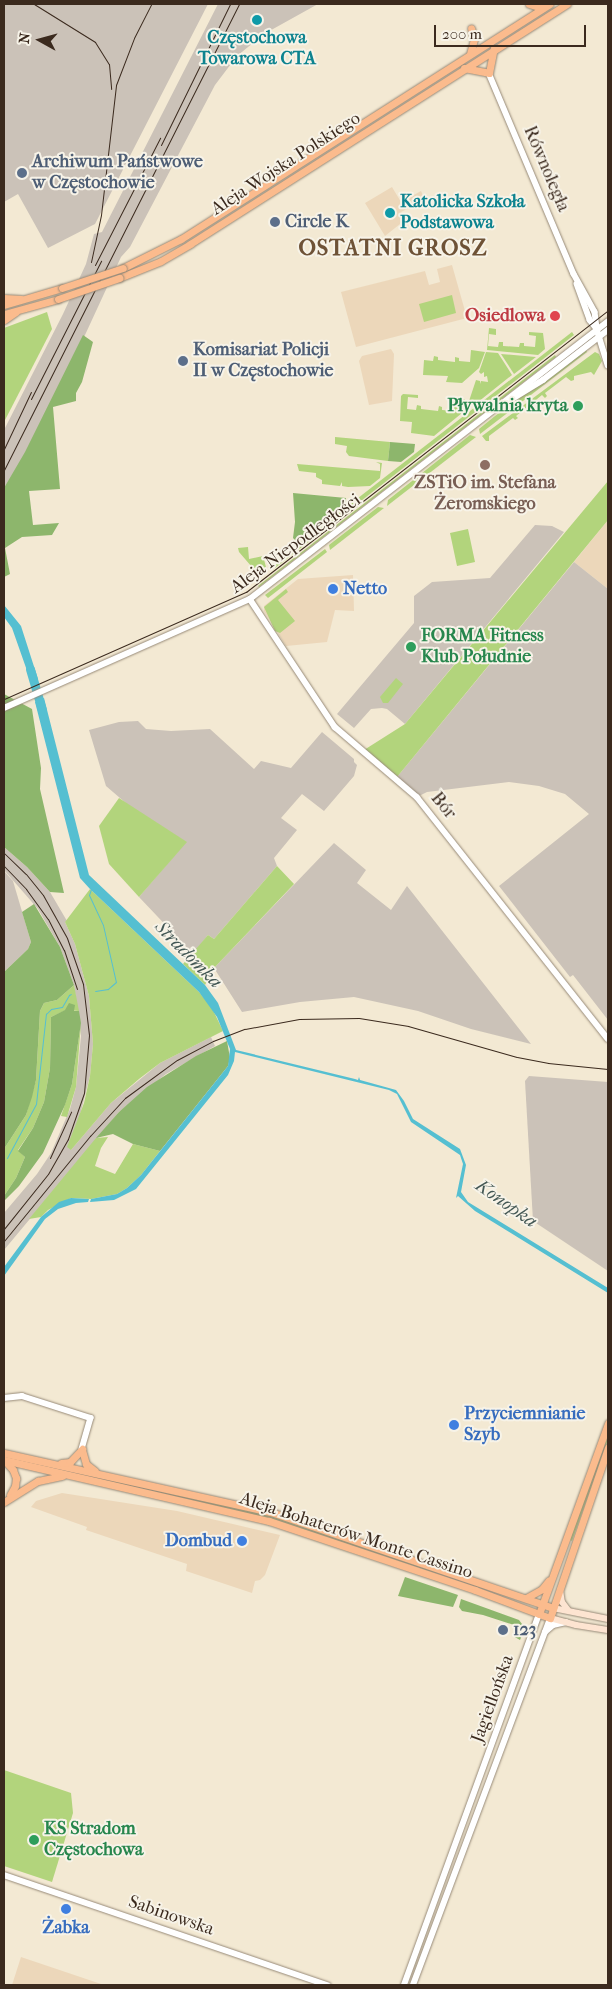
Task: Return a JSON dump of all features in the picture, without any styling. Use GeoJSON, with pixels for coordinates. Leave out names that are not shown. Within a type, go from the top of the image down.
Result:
{"type":"FeatureCollection","features":[{"type":"Feature","properties":{"kind":"main road"},"geometry":{"type":"LineString","coordinates":[[528,4],[542,8]]}},
{"type":"Feature","properties":{"kind":"main road","name":"Aleja Wojska Polskiego"},"geometry":{"type":"LineString","coordinates":[[4,314],[58,299],[119,278],[550,4]]}},
{"type":"Feature","properties":{"kind":"main road","name":"Aleja Wojska Polskiego"},"geometry":{"type":"LineString","coordinates":[[4,305],[123,268],[140,266],[161,260],[494,48],[567,4]]}},
{"type":"Feature","properties":{"kind":"main road"},"geometry":{"type":"LineString","coordinates":[[470,54],[474,39],[471,28]]}},
{"type":"Feature","properties":{"kind":"main road"},"geometry":{"type":"LineString","coordinates":[[464,68],[489,73],[494,48]]}},
{"type":"Feature","properties":{"kind":"main road"},"geometry":{"type":"LineString","coordinates":[[4,298],[24,300]]}},
{"type":"Feature","properties":{"kind":"main road"},"geometry":{"type":"LineString","coordinates":[[4,320],[18,310]]}},
{"type":"Feature","properties":{"kind":"main road","name":"Jagiellońska"},"geometry":{"type":"LineString","coordinates":[[539,1614],[608,1423]]}},
{"type":"Feature","properties":{"kind":"main road","name":"Jagiellońska"},"geometry":{"type":"LineString","coordinates":[[550,1618],[608,1448]]}},
{"type":"Feature","properties":{"kind":"main road"},"geometry":{"type":"LineString","coordinates":[[53,1464],[70,1462],[82,1449]]}},
{"type":"Feature","properties":{"kind":"main road"},"geometry":{"type":"LineString","coordinates":[[82,1449],[86,1464],[99,1473]]}},
{"type":"Feature","properties":{"kind":"main road","name":"Aleja Bohaterów Monte Cassino"},"geometry":{"type":"LineString","coordinates":[[4,1453],[272,1512],[553,1608],[608,1619]]}},
{"type":"Feature","properties":{"kind":"main road"},"geometry":{"type":"LineString","coordinates":[[4,1460],[13,1470],[16,1478],[15,1486],[5,1501]]}},
{"type":"Feature","properties":{"kind":"main road","name":"Aleja Bohaterów Monte Cassino"},"geometry":{"type":"LineString","coordinates":[[4,1460],[269,1521],[550,1618],[608,1630]]}},
{"type":"Feature","properties":{"kind":"main road"},"geometry":{"type":"LineString","coordinates":[[5,1501],[43,1478],[67,1476]]}},
{"type":"Feature","properties":{"kind":"main road"},"geometry":{"type":"LineString","coordinates":[[526,1598],[542,1589],[554,1574]]}},
{"type":"Feature","properties":{"kind":"main road"},"geometry":{"type":"LineString","coordinates":[[560,1587],[562,1602],[569,1611]]}},
{"type":"Feature","properties":{"kind":"street","name":"Równoległa"},"geometry":{"type":"LineString","coordinates":[[489,73],[575,276],[595,312],[596,329],[608,365]]}},
{"type":"Feature","properties":{"kind":"street","name":"Aleja Niepodległości"},"geometry":{"type":"LineString","coordinates":[[502,405],[509,396],[608,320]]}},
{"type":"Feature","properties":{"kind":"street","name":"Aleja Niepodległości"},"geometry":{"type":"LineString","coordinates":[[4,708],[250,600],[502,405],[543,380],[608,330]]}},
{"type":"Feature","properties":{"kind":"street","name":"Bór"},"geometry":{"type":"LineString","coordinates":[[250,600],[335,727],[417,798],[608,1040]]}},
{"type":"Feature","properties":{"kind":"street"},"geometry":{"type":"LineString","coordinates":[[4,1398],[13,1396],[27,1397],[91,1418],[82,1449]]}},
{"type":"Feature","properties":{"kind":"street","name":"Jagiellońska"},"geometry":{"type":"LineString","coordinates":[[404,1985],[539,1614]]}},
{"type":"Feature","properties":{"kind":"street","name":"Jagiellońska"},"geometry":{"type":"LineString","coordinates":[[413,1985],[550,1618]]}},
{"type":"Feature","properties":{"kind":"street"},"geometry":{"type":"LineString","coordinates":[[544,1633],[553,1625],[566,1622]]}},
{"type":"Feature","properties":{"kind":"street","name":"Sabinowska"},"geometry":{"type":"LineString","coordinates":[[4,1875],[328,1985]]}},
{"type":"Feature","properties":{"kind":"shaded area"},"geometry":{"type":"Polygon","coordinates":[[[4,4],[208,4],[95,224],[48,248],[18,194],[4,202],[4,4]]]}},
{"type":"Feature","properties":{"kind":"shaded area"},"geometry":{"type":"Polygon","coordinates":[[[218,4],[318,4],[264,34],[237,56],[215,85],[130,247],[121,257],[55,400],[4,495],[4,430],[63,314],[86,264],[94,234],[102,232],[218,4]]]}},
{"type":"Feature","properties":{"kind":"shaded area"},"geometry":{"type":"Polygon","coordinates":[[[392,187],[401,202],[421,191],[425,200],[401,212],[405,220],[385,236],[365,203],[392,187]]]}},
{"type":"Feature","properties":{"kind":"shaded area"},"geometry":{"type":"Polygon","coordinates":[[[452,265],[467,318],[356,347],[341,292],[425,271],[429,285],[440,282],[437,269],[452,265]]]}},
{"type":"Feature","properties":{"kind":"shaded area"},"geometry":{"type":"Polygon","coordinates":[[[391,349],[394,354],[392,401],[369,405],[359,361],[362,356],[391,349]]]}},
{"type":"Feature","properties":{"kind":"shaded area"},"geometry":{"type":"Polygon","coordinates":[[[608,520],[608,589],[574,562],[608,520]]]}},
{"type":"Feature","properties":{"kind":"shaded area"},"geometry":{"type":"Polygon","coordinates":[[[535,525],[552,526],[564,532],[405,724],[387,709],[382,708],[371,709],[354,728],[337,714],[414,623],[414,596],[432,582],[490,578],[535,525]]]}},
{"type":"Feature","properties":{"kind":"shaded area"},"geometry":{"type":"Polygon","coordinates":[[[574,562],[608,589],[608,1020],[573,975],[570,977],[499,886],[589,814],[565,794],[539,786],[509,782],[427,792],[419,796],[397,777],[574,562]]]}},
{"type":"Feature","properties":{"kind":"shaded area"},"geometry":{"type":"Polygon","coordinates":[[[353,575],[354,611],[335,610],[327,642],[286,646],[264,611],[264,606],[298,579],[353,575]]]}},
{"type":"Feature","properties":{"kind":"shaded area"},"geometry":{"type":"Polygon","coordinates":[[[138,721],[146,729],[171,731],[210,729],[254,769],[261,761],[291,768],[322,732],[354,759],[357,765],[354,776],[324,811],[302,794],[281,818],[297,830],[274,858],[277,866],[214,939],[208,935],[193,954],[139,897],[186,842],[127,804],[106,786],[89,730],[119,722],[138,721]]]}},
{"type":"Feature","properties":{"kind":"shaded area"},"geometry":{"type":"Polygon","coordinates":[[[334,843],[366,870],[357,883],[391,910],[407,886],[531,1044],[471,1029],[418,1011],[354,997],[300,1002],[242,1012],[214,968],[334,843]]]}},
{"type":"Feature","properties":{"kind":"shaded area"},"geometry":{"type":"Polygon","coordinates":[[[4,847],[27,867],[50,892],[67,921],[65,922],[75,944],[89,996],[93,1044],[90,1076],[71,1150],[111,1103],[160,1063],[211,1037],[215,1046],[166,1074],[119,1112],[4,1250],[4,1213],[37,1174],[51,1153],[70,1109],[76,1087],[81,1036],[74,985],[60,947],[38,909],[4,870],[4,847]]]}},
{"type":"Feature","properties":{"kind":"shaded area"},"geometry":{"type":"Polygon","coordinates":[[[4,871],[13,881],[31,942],[28,949],[4,972],[4,871]]]}},
{"type":"Feature","properties":{"kind":"shaded area"},"geometry":{"type":"Polygon","coordinates":[[[529,1076],[608,1082],[608,1271],[533,1221],[525,1081],[529,1076]]]}},
{"type":"Feature","properties":{"kind":"shaded area"},"geometry":{"type":"Polygon","coordinates":[[[62,1493],[177,1511],[280,1535],[265,1575],[260,1580],[255,1581],[252,1593],[186,1571],[187,1564],[86,1530],[87,1527],[31,1507],[36,1501],[62,1493]]]}},
{"type":"Feature","properties":{"kind":"shaded area"},"geometry":{"type":"Polygon","coordinates":[[[21,1957],[104,1985],[12,1985],[21,1957]]]}},
{"type":"Feature","properties":{"kind":"green space"},"geometry":{"type":"Polygon","coordinates":[[[452,295],[456,313],[424,322],[419,304],[452,295]]]}},
{"type":"Feature","properties":{"kind":"green space"},"geometry":{"type":"Polygon","coordinates":[[[47,312],[52,329],[4,422],[4,328],[47,312]]]}},
{"type":"Feature","properties":{"kind":"green space"},"geometry":{"type":"Polygon","coordinates":[[[489,328],[496,329],[496,335],[489,334],[488,346],[498,347],[499,342],[503,342],[503,346],[519,347],[520,343],[524,343],[524,346],[535,347],[536,336],[529,335],[529,332],[543,333],[545,349],[538,355],[487,350],[489,328]]]}},
{"type":"Feature","properties":{"kind":"green space"},"geometry":{"type":"Polygon","coordinates":[[[572,332],[574,335],[275,568],[273,564],[572,332]]]}},
{"type":"Feature","properties":{"kind":"green space"},"geometry":{"type":"Polygon","coordinates":[[[83,335],[93,342],[82,382],[76,393],[76,401],[53,407],[60,489],[29,491],[33,525],[59,523],[52,535],[22,537],[5,548],[10,574],[4,577],[4,488],[25,452],[83,335]]]}},
{"type":"Feature","properties":{"kind":"green space"},"geometry":{"type":"Polygon","coordinates":[[[471,350],[485,352],[479,368],[462,383],[446,382],[448,376],[423,375],[424,360],[433,361],[434,356],[438,357],[438,360],[455,362],[455,357],[459,358],[459,361],[470,362],[471,350]]]}},
{"type":"Feature","properties":{"kind":"green space"},"geometry":{"type":"Polygon","coordinates":[[[586,350],[587,352],[480,434],[479,429],[495,416],[586,350]]]}},
{"type":"Feature","properties":{"kind":"green space"},"geometry":{"type":"Polygon","coordinates":[[[486,352],[498,353],[512,375],[473,406],[469,401],[476,380],[480,381],[480,384],[481,381],[488,382],[487,376],[484,377],[484,372],[481,374],[479,372],[486,352]]]}},
{"type":"Feature","properties":{"kind":"green space"},"geometry":{"type":"Polygon","coordinates":[[[595,352],[599,354],[602,361],[594,375],[591,372],[574,376],[574,380],[571,381],[566,377],[545,393],[547,396],[545,398],[542,395],[516,416],[518,418],[515,420],[513,418],[489,436],[489,441],[486,441],[482,436],[595,352]]]}},
{"type":"Feature","properties":{"kind":"green space"},"geometry":{"type":"Polygon","coordinates":[[[501,354],[536,357],[514,374],[501,354]]]}},
{"type":"Feature","properties":{"kind":"green space"},"geometry":{"type":"Polygon","coordinates":[[[555,355],[556,357],[258,586],[555,355]]]}},
{"type":"Feature","properties":{"kind":"green space"},"geometry":{"type":"Polygon","coordinates":[[[403,394],[418,395],[418,398],[408,397],[407,409],[416,410],[417,405],[421,406],[421,409],[438,411],[439,406],[442,407],[442,410],[453,411],[455,399],[447,397],[464,399],[467,402],[462,413],[434,436],[411,433],[412,422],[400,421],[401,396],[403,394]]]}},
{"type":"Feature","properties":{"kind":"green space"},"geometry":{"type":"Polygon","coordinates":[[[470,435],[476,437],[387,506],[388,500],[470,435]]]}},
{"type":"Feature","properties":{"kind":"green space"},"geometry":{"type":"Polygon","coordinates":[[[335,437],[390,442],[388,461],[349,456],[346,452],[347,446],[335,444],[335,437]]]}},
{"type":"Feature","properties":{"kind":"green space"},"geometry":{"type":"Polygon","coordinates":[[[390,442],[415,444],[414,452],[401,462],[388,461],[390,442]]]}},
{"type":"Feature","properties":{"kind":"green space"},"geometry":{"type":"Polygon","coordinates":[[[376,462],[382,463],[380,478],[370,486],[348,487],[342,486],[342,482],[340,486],[322,484],[322,480],[316,477],[316,473],[299,471],[297,464],[380,471],[380,464],[376,462]]]}},
{"type":"Feature","properties":{"kind":"green space"},"geometry":{"type":"Polygon","coordinates":[[[608,481],[608,520],[397,777],[364,750],[405,724],[608,481]]]}},
{"type":"Feature","properties":{"kind":"green space"},"geometry":{"type":"Polygon","coordinates":[[[293,493],[346,498],[345,505],[297,542],[293,538],[295,522],[293,493]]]}},
{"type":"Feature","properties":{"kind":"green space"},"geometry":{"type":"Polygon","coordinates":[[[378,507],[384,508],[330,550],[329,545],[378,507]]]}},
{"type":"Feature","properties":{"kind":"green space"},"geometry":{"type":"Polygon","coordinates":[[[468,529],[475,562],[457,566],[450,533],[468,529]]]}},
{"type":"Feature","properties":{"kind":"green space"},"geometry":{"type":"Polygon","coordinates":[[[248,547],[249,559],[263,556],[266,567],[257,573],[239,552],[238,548],[248,547]]]}},
{"type":"Feature","properties":{"kind":"green space"},"geometry":{"type":"Polygon","coordinates":[[[325,549],[327,552],[268,598],[265,595],[325,549]]]}},
{"type":"Feature","properties":{"kind":"green space"},"geometry":{"type":"Polygon","coordinates":[[[286,589],[288,592],[278,600],[295,621],[280,633],[275,631],[264,607],[286,589]]]}},
{"type":"Feature","properties":{"kind":"green space"},"geometry":{"type":"Polygon","coordinates":[[[396,678],[403,684],[388,703],[383,703],[380,697],[396,678]]]}},
{"type":"Feature","properties":{"kind":"green space"},"geometry":{"type":"Polygon","coordinates":[[[4,694],[32,709],[41,768],[40,789],[64,893],[50,892],[27,867],[4,847],[4,694]]]}},
{"type":"Feature","properties":{"kind":"green space"},"geometry":{"type":"Polygon","coordinates":[[[119,798],[187,842],[139,897],[109,864],[99,826],[119,798]]]}},
{"type":"Feature","properties":{"kind":"green space"},"geometry":{"type":"Polygon","coordinates":[[[277,866],[294,884],[214,968],[205,985],[183,964],[208,935],[214,939],[277,866]]]}},
{"type":"Feature","properties":{"kind":"green space"},"geometry":{"type":"Polygon","coordinates":[[[90,889],[199,992],[212,1008],[223,1031],[160,1063],[139,1079],[111,1103],[71,1150],[67,1147],[84,1103],[90,1076],[93,1044],[89,996],[75,944],[65,922],[90,889]]]}},
{"type":"Feature","properties":{"kind":"green space"},"geometry":{"type":"Polygon","coordinates":[[[34,904],[60,947],[74,985],[57,1000],[44,1003],[40,1011],[36,1080],[32,1097],[26,1115],[4,1149],[4,972],[28,949],[31,942],[22,912],[34,904]]]}},
{"type":"Feature","properties":{"kind":"green space"},"geometry":{"type":"Polygon","coordinates":[[[74,985],[79,1011],[66,1010],[51,1017],[50,1068],[44,1102],[33,1128],[18,1150],[25,1157],[16,1178],[4,1196],[4,1149],[26,1115],[36,1080],[40,1011],[44,1003],[57,1000],[74,985]]]}},
{"type":"Feature","properties":{"kind":"green space"},"geometry":{"type":"Polygon","coordinates":[[[69,1003],[75,1005],[74,1011],[79,1011],[81,1023],[72,1084],[65,1105],[43,1153],[19,1186],[4,1201],[4,1196],[16,1178],[25,1157],[18,1151],[33,1128],[44,1102],[50,1068],[51,1017],[65,1010],[69,1003]]]}},
{"type":"Feature","properties":{"kind":"green space"},"geometry":{"type":"Polygon","coordinates":[[[81,1023],[76,1087],[67,1117],[61,1116],[72,1084],[81,1023]]]}},
{"type":"Feature","properties":{"kind":"green space"},"geometry":{"type":"Polygon","coordinates":[[[227,1041],[230,1058],[228,1066],[160,1151],[133,1144],[113,1134],[96,1138],[119,1112],[147,1087],[196,1056],[227,1041]]]}},
{"type":"Feature","properties":{"kind":"green space"},"geometry":{"type":"Polygon","coordinates":[[[108,1137],[101,1148],[95,1166],[115,1174],[133,1144],[160,1151],[141,1175],[127,1188],[117,1194],[91,1199],[71,1198],[48,1210],[41,1217],[29,1219],[96,1138],[108,1137]]]}},
{"type":"Feature","properties":{"kind":"green space"},"geometry":{"type":"Polygon","coordinates":[[[608,1431],[608,1440],[572,1541],[570,1540],[608,1431]]]}},
{"type":"Feature","properties":{"kind":"green space"},"geometry":{"type":"Polygon","coordinates":[[[80,1473],[278,1517],[466,1580],[429,1571],[312,1532],[79,1475],[80,1473]]]}},
{"type":"Feature","properties":{"kind":"green space"},"geometry":{"type":"Polygon","coordinates":[[[405,1577],[458,1595],[453,1607],[398,1596],[405,1577]]]}},
{"type":"Feature","properties":{"kind":"green space"},"geometry":{"type":"Polygon","coordinates":[[[461,1599],[519,1620],[525,1628],[520,1640],[513,1636],[514,1625],[483,1615],[462,1611],[459,1607],[461,1599]]]}},
{"type":"Feature","properties":{"kind":"green space","name":"KS Stradom Częstochowa"},"geometry":{"type":"Polygon","coordinates":[[[4,1770],[71,1793],[73,1813],[52,1882],[4,1866],[4,1770]]]}},
{"type":"Feature","properties":{"kind":"water"},"geometry":{"type":"Polygon","coordinates":[[[4,605],[21,626],[38,679],[31,682],[12,628],[4,617],[4,605]]]}},
{"type":"Feature","properties":{"kind":"water"},"geometry":{"type":"Polygon","coordinates":[[[44,698],[89,875],[205,985],[218,1003],[236,1050],[358,1080],[359,1077],[360,1080],[396,1090],[413,1119],[460,1149],[466,1165],[461,1192],[468,1202],[608,1288],[608,1293],[475,1211],[458,1196],[456,1198],[463,1164],[460,1155],[411,1122],[397,1094],[389,1090],[235,1052],[234,1061],[228,1075],[136,1189],[114,1200],[90,1202],[91,1199],[117,1194],[127,1188],[141,1175],[228,1066],[230,1049],[217,1017],[199,992],[80,878],[35,702],[44,698]]]}},
{"type":"Feature","properties":{"kind":"water"},"geometry":{"type":"Polygon","coordinates":[[[71,1198],[89,1199],[88,1202],[76,1203],[58,1209],[45,1219],[4,1276],[4,1267],[41,1217],[59,1202],[71,1198]]]}},
{"type":"Feature","properties":{"kind":"waterway","name":"Stradomka"},"geometry":{"type":"LineString","coordinates":[[30,669],[42,710]]}},
{"type":"Feature","properties":{"kind":"waterway"},"geometry":{"type":"LineString","coordinates":[[91,889],[89,895],[103,925],[116,982],[108,989],[95,991]]}},
{"type":"Feature","properties":{"kind":"waterway"},"geometry":{"type":"LineString","coordinates":[[7,1158],[36,1104],[46,1014],[51,1009],[62,1007],[71,994]]}},
{"type":"Feature","properties":{"kind":"tram line"},"geometry":{"type":"LineString","coordinates":[[4,699],[246,592],[608,310]]}},
{"type":"Feature","properties":{"kind":"railway"},"geometry":{"type":"LineString","coordinates":[[34,4],[95,42],[109,64],[111,89]]}},
{"type":"Feature","properties":{"kind":"railway"},"geometry":{"type":"LineString","coordinates":[[91,262],[101,215],[116,85],[134,38],[151,4]]}},
{"type":"Feature","properties":{"kind":"railway"},"geometry":{"type":"LineString","coordinates":[[161,145],[230,4]]}},
{"type":"Feature","properties":{"kind":"railway"},"geometry":{"type":"LineString","coordinates":[[4,470],[239,4]]}},
{"type":"Feature","properties":{"kind":"railway"},"geometry":{"type":"LineString","coordinates":[[95,265],[160,138]]}},
{"type":"Feature","properties":{"kind":"railway"},"geometry":{"type":"LineString","coordinates":[[31,399],[101,261]]}},
{"type":"Feature","properties":{"kind":"railway"},"geometry":{"type":"LineString","coordinates":[[4,449],[31,392]]}},
{"type":"Feature","properties":{"kind":"railway"},"geometry":{"type":"LineString","coordinates":[[4,853],[26,874],[43,895],[67,938],[83,984],[89,1035],[84,1093],[68,1139],[48,1174],[4,1229]]}},
{"type":"Feature","properties":{"kind":"railway"},"geometry":{"type":"LineString","coordinates":[[4,866],[26,889],[48,919],[64,950],[77,989]]}},
{"type":"Feature","properties":{"kind":"railway"},"geometry":{"type":"LineString","coordinates":[[4,1241],[90,1136],[125,1098],[177,1060],[213,1041],[245,1029],[299,1019],[359,1018],[408,1026],[517,1057],[548,1063],[608,1069]]}},
{"type":"Feature","properties":{"kind":"railway"},"geometry":{"type":"LineString","coordinates":[[50,1158],[71,1112]]}},
{"type":"Feature","properties":{"kind":"place","name":"Częstochowa Towarowa CTA"},"geometry":{"type":"Point","coordinates":[257,20]}},
{"type":"Feature","properties":{"kind":"place","name":"Archiwum Państwowe w Częstochowie"},"geometry":{"type":"Point","coordinates":[22,173]}},
{"type":"Feature","properties":{"kind":"place","name":"Katolicka Szkoła Podstawowa"},"geometry":{"type":"Point","coordinates":[390,213]}},
{"type":"Feature","properties":{"kind":"place","name":"Circle K"},"geometry":{"type":"Point","coordinates":[275,222]}},
{"type":"Feature","properties":{"kind":"place","name":"Osiedlowa"},"geometry":{"type":"Point","coordinates":[555,316]}},
{"type":"Feature","properties":{"kind":"place","name":"Komisariat Policji II w Częstochowie"},"geometry":{"type":"Point","coordinates":[183,361]}},
{"type":"Feature","properties":{"kind":"place","name":"Pływalnia kryta"},"geometry":{"type":"Point","coordinates":[578,406]}},
{"type":"Feature","properties":{"kind":"place","name":"ZSTiO im. Stefana Żeromskiego"},"geometry":{"type":"Point","coordinates":[485,465]}},
{"type":"Feature","properties":{"kind":"place","name":"Netto"},"geometry":{"type":"Point","coordinates":[333,589]}},
{"type":"Feature","properties":{"kind":"place","name":"FORMA Fitness Klub Południe"},"geometry":{"type":"Point","coordinates":[411,647]}},
{"type":"Feature","properties":{"kind":"place","name":"Przyciemnianie Szyb"},"geometry":{"type":"Point","coordinates":[454,1425]}},
{"type":"Feature","properties":{"kind":"place","name":"Dombud"},"geometry":{"type":"Point","coordinates":[242,1541]}},
{"type":"Feature","properties":{"kind":"place","name":"123"},"geometry":{"type":"Point","coordinates":[503,1630]}},
{"type":"Feature","properties":{"kind":"place","name":"KS Stradom Częstochowa"},"geometry":{"type":"Point","coordinates":[34,1840]}},
{"type":"Feature","properties":{"kind":"place","name":"Żabka"},"geometry":{"type":"Point","coordinates":[66,1909]}},
{"type":"Feature","properties":{"kind":"district","name":"OSTATNI GROSZ"},"geometry":{"type":"Point","coordinates":[393,249]}},
{"type":"Feature","properties":{"kind":"water label","name":"Konopka"},"geometry":{"type":"Point","coordinates":[506,1204]}}]}
